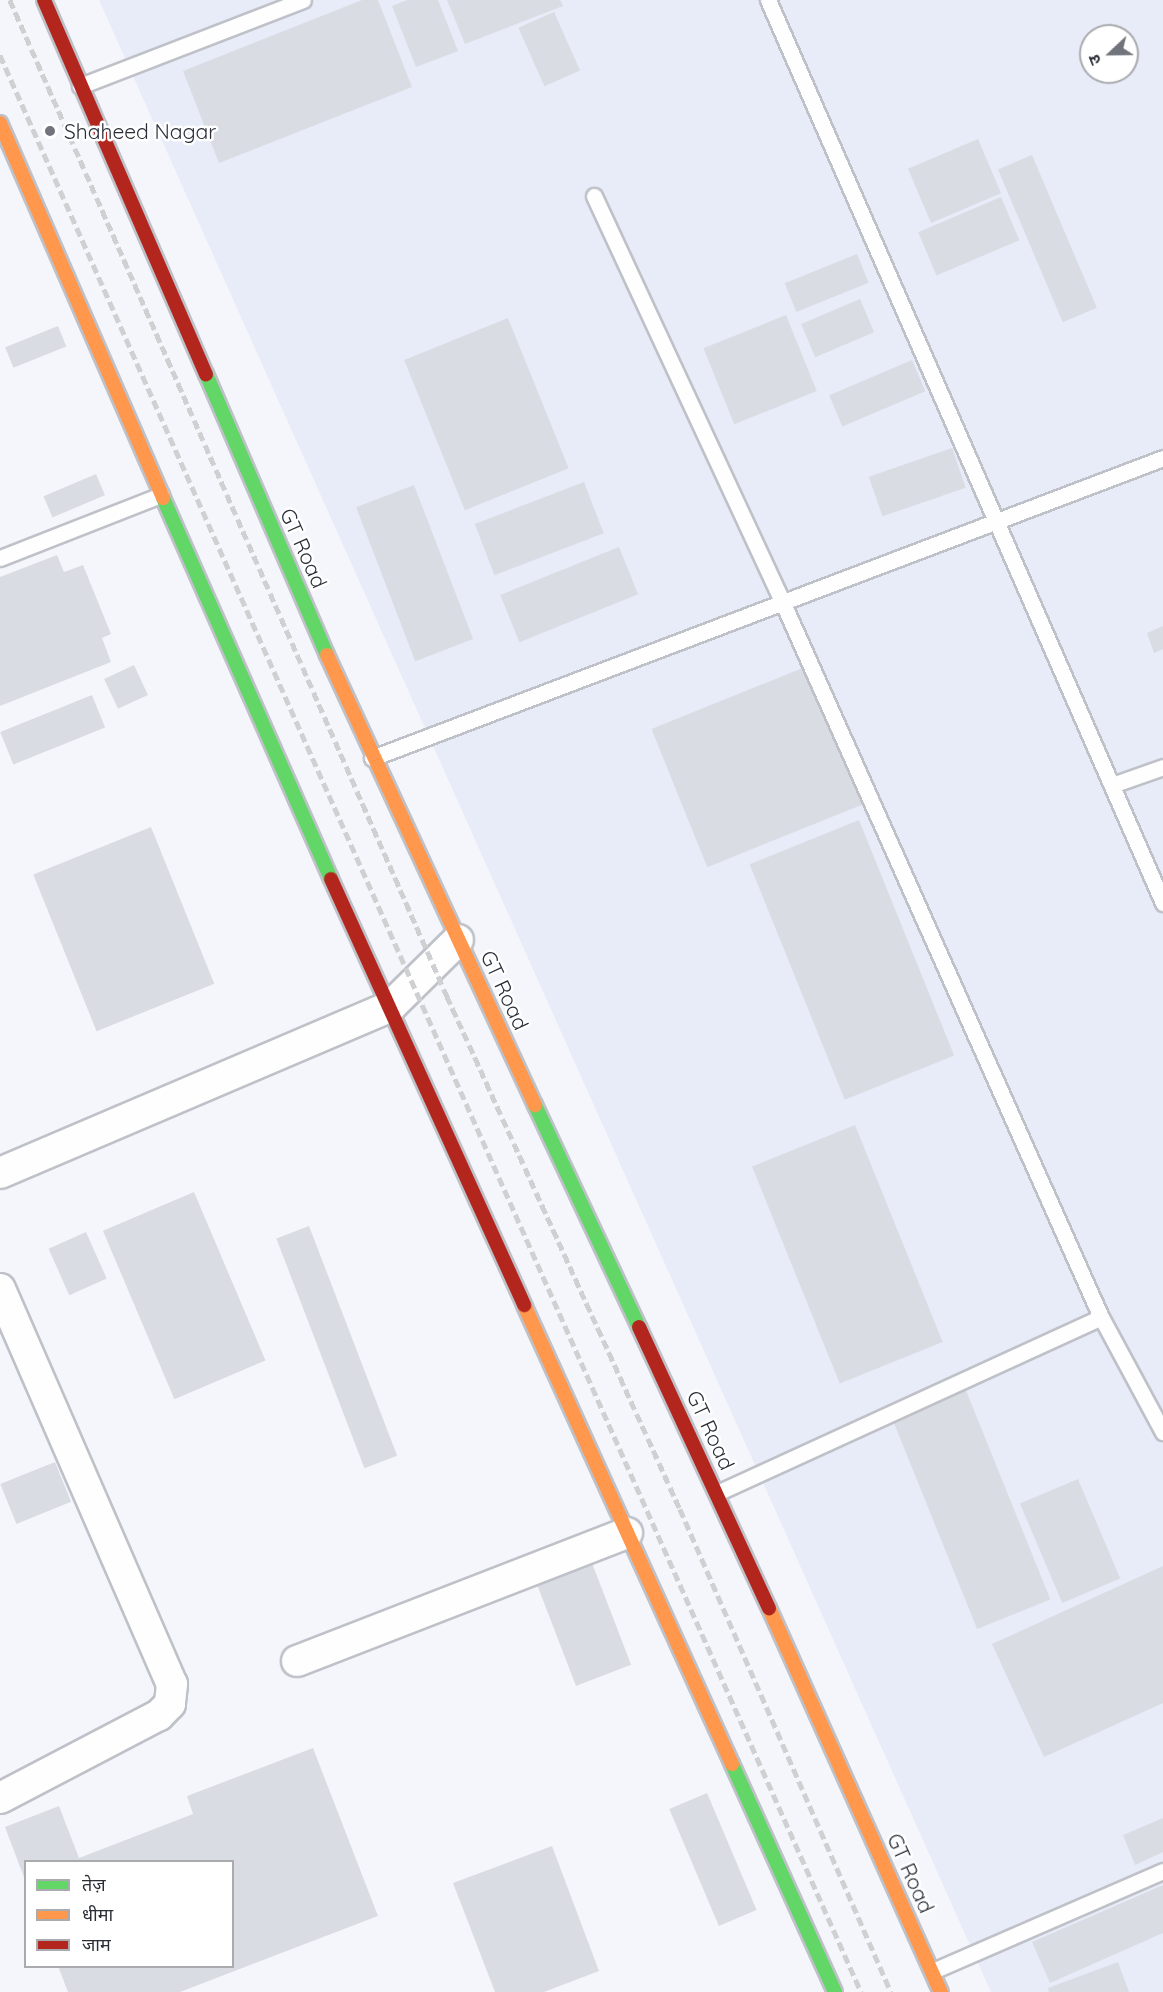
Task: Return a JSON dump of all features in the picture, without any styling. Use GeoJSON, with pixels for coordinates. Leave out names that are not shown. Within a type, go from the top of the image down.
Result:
{"type":"FeatureCollection","features":[{"type":"Feature","properties":{"kind":"highway","name":"GT Road"},"geometry":{"type":"LineString","coordinates":[[44,0],[372,758],[717,1494],[941,1992]]}},
{"type":"Feature","properties":{"kind":"highway"},"geometry":{"type":"LineString","coordinates":[[0,123],[161,495],[835,1992]]}},
{"type":"Feature","properties":{"kind":"street"},"geometry":{"type":"LineString","coordinates":[[0,1173],[391,1006],[458,940]]}},
{"type":"Feature","properties":{"kind":"street"},"geometry":{"type":"LineString","coordinates":[[0,1289],[172,1684],[170,1704],[159,1715],[0,1798]]}},
{"type":"Feature","properties":{"kind":"street"},"geometry":{"type":"LineString","coordinates":[[297,1661],[627,1533]]}},
{"type":"Feature","properties":{"kind":"lane"},"geometry":{"type":"LineString","coordinates":[[80,87],[303,0]]}},
{"type":"Feature","properties":{"kind":"lane"},"geometry":{"type":"LineString","coordinates":[[768,0],[998,520],[1163,903]]}},
{"type":"Feature","properties":{"kind":"lane"},"geometry":{"type":"LineString","coordinates":[[594,196],[782,601],[1101,1317],[1163,1432]]}},
{"type":"Feature","properties":{"kind":"lane"},"geometry":{"type":"LineString","coordinates":[[372,758],[1163,458]]}},
{"type":"Feature","properties":{"kind":"lane"},"geometry":{"type":"LineString","coordinates":[[0,558],[161,495]]}},
{"type":"Feature","properties":{"kind":"lane"},"geometry":{"type":"LineString","coordinates":[[1112,785],[1163,767]]}},
{"type":"Feature","properties":{"kind":"lane"},"geometry":{"type":"LineString","coordinates":[[717,1494],[1101,1317]]}},
{"type":"Feature","properties":{"kind":"lane"},"geometry":{"type":"LineString","coordinates":[[933,1971],[1163,1870]]}},
{"type":"Feature","properties":{"kind":"shaded area"},"geometry":{"type":"Polygon","coordinates":[[[99,0],[1163,0],[1163,1992],[991,1992],[99,0]]]}},
{"type":"Feature","properties":{"kind":"building"},"geometry":{"type":"Polygon","coordinates":[[[362,0],[378,0],[412,87],[219,163],[183,71],[362,0]]]}},
{"type":"Feature","properties":{"kind":"building"},"geometry":{"type":"Polygon","coordinates":[[[407,0],[438,0],[458,51],[416,67],[392,6],[407,0]]]}},
{"type":"Feature","properties":{"kind":"building"},"geometry":{"type":"Polygon","coordinates":[[[447,0],[560,0],[563,6],[465,44],[447,0]]]}},
{"type":"Feature","properties":{"kind":"building"},"geometry":{"type":"Polygon","coordinates":[[[554,12],[580,70],[544,86],[518,28],[554,12]]]}},
{"type":"Feature","properties":{"kind":"building"},"geometry":{"type":"Polygon","coordinates":[[[978,139],[1001,193],[931,223],[908,169],[978,139]]]}},
{"type":"Feature","properties":{"kind":"building"},"geometry":{"type":"Polygon","coordinates":[[[1032,155],[1097,308],[1063,322],[998,169],[1032,155]]]}},
{"type":"Feature","properties":{"kind":"building"},"geometry":{"type":"Polygon","coordinates":[[[1001,197],[1019,240],[937,275],[918,232],[1001,197]]]}},
{"type":"Feature","properties":{"kind":"building"},"geometry":{"type":"Polygon","coordinates":[[[857,254],[869,283],[796,312],[785,283],[857,254]]]}},
{"type":"Feature","properties":{"kind":"building"},"geometry":{"type":"Polygon","coordinates":[[[860,299],[874,332],[815,357],[801,324],[860,299]]]}},
{"type":"Feature","properties":{"kind":"building"},"geometry":{"type":"Polygon","coordinates":[[[786,315],[817,391],[734,424],[703,348],[786,315]]]}},
{"type":"Feature","properties":{"kind":"building"},"geometry":{"type":"Polygon","coordinates":[[[508,318],[569,468],[465,510],[404,360],[508,318]]]}},
{"type":"Feature","properties":{"kind":"building"},"geometry":{"type":"Polygon","coordinates":[[[58,326],[66,346],[13,368],[5,347],[58,326]]]}},
{"type":"Feature","properties":{"kind":"building"},"geometry":{"type":"Polygon","coordinates":[[[912,360],[925,391],[842,426],[829,395],[912,360]]]}},
{"type":"Feature","properties":{"kind":"building"},"geometry":{"type":"Polygon","coordinates":[[[952,448],[966,488],[882,516],[869,477],[952,448]]]}},
{"type":"Feature","properties":{"kind":"building"},"geometry":{"type":"Polygon","coordinates":[[[96,474],[105,495],[53,517],[44,496],[96,474]]]}},
{"type":"Feature","properties":{"kind":"building"},"geometry":{"type":"Polygon","coordinates":[[[584,482],[604,533],[494,575],[475,524],[584,482]]]}},
{"type":"Feature","properties":{"kind":"building"},"geometry":{"type":"Polygon","coordinates":[[[414,485],[473,639],[415,661],[356,507],[414,485]]]}},
{"type":"Feature","properties":{"kind":"building"},"geometry":{"type":"Polygon","coordinates":[[[619,547],[638,594],[519,642],[500,595],[619,547]]]}},
{"type":"Feature","properties":{"kind":"building"},"geometry":{"type":"Polygon","coordinates":[[[57,555],[64,572],[83,565],[111,634],[102,638],[111,662],[0,706],[0,577],[57,555]]]}},
{"type":"Feature","properties":{"kind":"building"},"geometry":{"type":"Polygon","coordinates":[[[1163,626],[1163,649],[1154,653],[1147,633],[1163,626]]]}},
{"type":"Feature","properties":{"kind":"building"},"geometry":{"type":"Polygon","coordinates":[[[134,665],[148,695],[118,709],[104,679],[134,665]]]}},
{"type":"Feature","properties":{"kind":"building"},"geometry":{"type":"Polygon","coordinates":[[[810,665],[866,803],[707,867],[651,729],[810,665]]]}},
{"type":"Feature","properties":{"kind":"building"},"geometry":{"type":"Polygon","coordinates":[[[92,695],[105,727],[13,765],[0,732],[92,695]]]}},
{"type":"Feature","properties":{"kind":"building"},"geometry":{"type":"Polygon","coordinates":[[[859,820],[954,1056],[845,1100],[750,864],[859,820]]]}},
{"type":"Feature","properties":{"kind":"building"},"geometry":{"type":"Polygon","coordinates":[[[151,827],[214,984],[97,1031],[33,875],[151,827]]]}},
{"type":"Feature","properties":{"kind":"building"},"geometry":{"type":"Polygon","coordinates":[[[855,1125],[943,1342],[840,1384],[752,1167],[855,1125]]]}},
{"type":"Feature","properties":{"kind":"building"},"geometry":{"type":"Polygon","coordinates":[[[194,1192],[266,1360],[174,1399],[103,1231],[194,1192]]]}},
{"type":"Feature","properties":{"kind":"building"},"geometry":{"type":"Polygon","coordinates":[[[309,1226],[397,1456],[364,1468],[276,1239],[309,1226]]]}},
{"type":"Feature","properties":{"kind":"building"},"geometry":{"type":"Polygon","coordinates":[[[86,1232],[107,1279],[69,1295],[49,1249],[86,1232]]]}},
{"type":"Feature","properties":{"kind":"building"},"geometry":{"type":"Polygon","coordinates":[[[965,1388],[1050,1599],[977,1629],[892,1418],[965,1388]]]}},
{"type":"Feature","properties":{"kind":"building"},"geometry":{"type":"Polygon","coordinates":[[[55,1462],[71,1502],[16,1524],[0,1484],[55,1462]]]}},
{"type":"Feature","properties":{"kind":"building"},"geometry":{"type":"Polygon","coordinates":[[[1078,1479],[1120,1578],[1062,1603],[1020,1504],[1078,1479]]]}},
{"type":"Feature","properties":{"kind":"building"},"geometry":{"type":"Polygon","coordinates":[[[587,1550],[631,1665],[576,1686],[532,1571],[587,1550]]]}},
{"type":"Feature","properties":{"kind":"building"},"geometry":{"type":"Polygon","coordinates":[[[1163,1566],[1163,1703],[1044,1757],[992,1644],[1163,1566]]]}},
{"type":"Feature","properties":{"kind":"building"},"geometry":{"type":"Polygon","coordinates":[[[313,1748],[378,1916],[180,1992],[68,1992],[59,1968],[234,1968],[234,1860],[24,1860],[24,1877],[5,1827],[59,1806],[79,1858],[193,1814],[187,1796],[313,1748]]]}},
{"type":"Feature","properties":{"kind":"building"},"geometry":{"type":"Polygon","coordinates":[[[707,1793],[757,1910],[719,1926],[669,1809],[707,1793]]]}},
{"type":"Feature","properties":{"kind":"building"},"geometry":{"type":"Polygon","coordinates":[[[1163,1818],[1163,1852],[1135,1865],[1123,1835],[1163,1818]]]}},
{"type":"Feature","properties":{"kind":"building"},"geometry":{"type":"Polygon","coordinates":[[[552,1846],[599,1971],[544,1992],[495,1992],[453,1883],[552,1846]]]}},
{"type":"Feature","properties":{"kind":"building"},"geometry":{"type":"Polygon","coordinates":[[[1163,1885],[1163,1933],[1050,1983],[1032,1942],[1163,1885]]]}},
{"type":"Feature","properties":{"kind":"building"},"geometry":{"type":"Polygon","coordinates":[[[1118,1962],[1129,1992],[1049,1992],[1048,1988],[1118,1962]]]}},
{"type":"Feature","properties":{"kind":"railway"},"geometry":{"type":"LineString","coordinates":[[10,0],[447,996],[680,1509],[891,1992]]}},
{"type":"Feature","properties":{"kind":"railway"},"geometry":{"type":"LineString","coordinates":[[0,55],[861,1992]]}},
{"type":"Feature","properties":{"kind":"traffic: fast"},"geometry":{"type":"LineString","coordinates":[[206,374],[327,655]]}},
{"type":"Feature","properties":{"kind":"traffic: fast"},"geometry":{"type":"LineString","coordinates":[[163,498],[331,879]]}},
{"type":"Feature","properties":{"kind":"traffic: fast"},"geometry":{"type":"LineString","coordinates":[[535,1105],[639,1327]]}},
{"type":"Feature","properties":{"kind":"traffic: fast"},"geometry":{"type":"LineString","coordinates":[[732,1764],[835,1992]]}},
{"type":"Feature","properties":{"kind":"traffic: slow"},"geometry":{"type":"LineString","coordinates":[[0,123],[163,498]]}},
{"type":"Feature","properties":{"kind":"traffic: slow"},"geometry":{"type":"LineString","coordinates":[[327,655],[535,1105]]}},
{"type":"Feature","properties":{"kind":"traffic: slow"},"geometry":{"type":"LineString","coordinates":[[524,1305],[732,1764]]}},
{"type":"Feature","properties":{"kind":"traffic: slow"},"geometry":{"type":"LineString","coordinates":[[769,1608],[941,1992]]}},
{"type":"Feature","properties":{"kind":"traffic: jam"},"geometry":{"type":"LineString","coordinates":[[44,0],[206,374]]}},
{"type":"Feature","properties":{"kind":"traffic: jam"},"geometry":{"type":"LineString","coordinates":[[331,879],[524,1305]]}},
{"type":"Feature","properties":{"kind":"traffic: jam"},"geometry":{"type":"LineString","coordinates":[[639,1327],[769,1608]]}},
{"type":"Feature","properties":{"kind":"place","name":"Shaheed Nagar"},"geometry":{"type":"Point","coordinates":[50,131]}}]}
